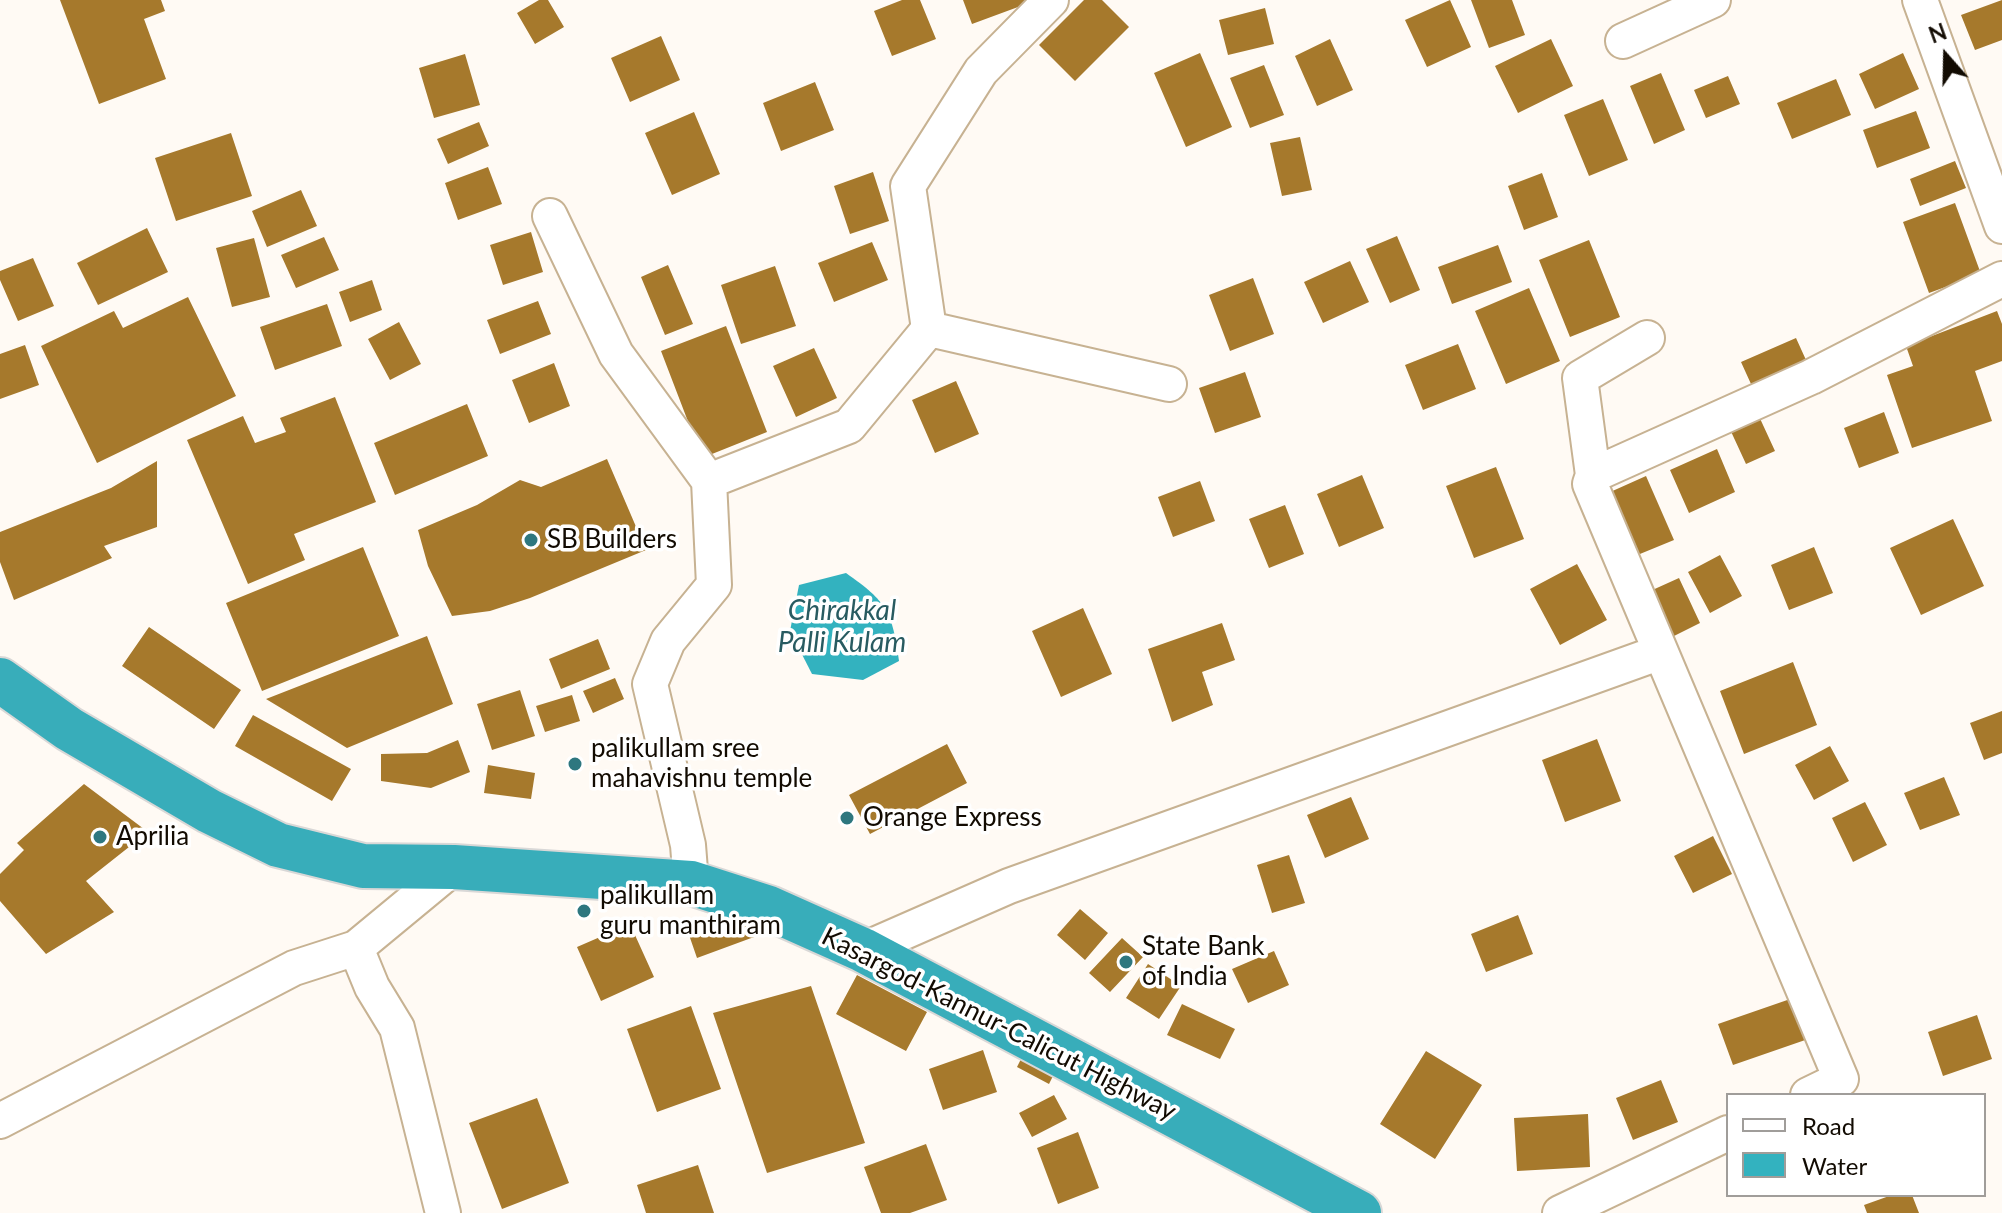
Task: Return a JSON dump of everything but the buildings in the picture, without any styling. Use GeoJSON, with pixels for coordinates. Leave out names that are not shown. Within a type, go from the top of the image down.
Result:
{"type":"FeatureCollection","features":[{"type":"Feature","properties":{"kind":"highway","name":"Kasargod-Kannur-Calicut Highway"},"geometry":{"type":"LineString","coordinates":[[0,680],[69,729],[209,811],[278,845],[363,866],[454,867],[691,883],[769,908],[863,950],[1359,1213]]}},
{"type":"Feature","properties":{"kind":"street"},"geometry":{"type":"LineString","coordinates":[[709,481],[849,426],[929,329],[908,186],[981,71],[1051,0]]}},
{"type":"Feature","properties":{"kind":"street"},"geometry":{"type":"LineString","coordinates":[[1623,41],[1713,0]]}},
{"type":"Feature","properties":{"kind":"street"},"geometry":{"type":"LineString","coordinates":[[1920,0],[2002,226]]}},
{"type":"Feature","properties":{"kind":"street"},"geometry":{"type":"LineString","coordinates":[[550,216],[616,354],[709,481],[714,585],[668,641],[650,684],[688,845],[691,883]]}},
{"type":"Feature","properties":{"kind":"street"},"geometry":{"type":"LineString","coordinates":[[1593,475],[1811,377],[2002,279]]}},
{"type":"Feature","properties":{"kind":"street"},"geometry":{"type":"LineString","coordinates":[[929,329],[1169,384]]}},
{"type":"Feature","properties":{"kind":"street"},"geometry":{"type":"LineString","coordinates":[[1647,338],[1580,378],[1593,475],[1590,484],[1658,653],[1841,1079],[1812,1093]]}},
{"type":"Feature","properties":{"kind":"street"},"geometry":{"type":"LineString","coordinates":[[863,950],[1009,886],[1658,653]]}},
{"type":"Feature","properties":{"kind":"street"},"geometry":{"type":"LineString","coordinates":[[0,1121],[294,968],[356,948],[454,867]]}},
{"type":"Feature","properties":{"kind":"street"},"geometry":{"type":"LineString","coordinates":[[356,948],[372,987],[397,1028],[443,1213]]}},
{"type":"Feature","properties":{"kind":"street"},"geometry":{"type":"LineString","coordinates":[[1560,1213],[1726,1134]]}},
{"type":"Feature","properties":{"kind":"water","name":"Chirakkal Palli Kulam"},"geometry":{"type":"Polygon","coordinates":[[[846,573],[871,592],[885,609],[894,630],[899,661],[863,680],[812,674],[790,631],[799,585],[846,573]]]}},
{"type":"Feature","properties":{"kind":"place","name":"SB Builders"},"geometry":{"type":"Point","coordinates":[531,540]}},
{"type":"Feature","properties":{"kind":"place","name":"palikullam sree mahavishnu temple"},"geometry":{"type":"Point","coordinates":[575,764]}},
{"type":"Feature","properties":{"kind":"place","name":"Orange Express"},"geometry":{"type":"Point","coordinates":[847,818]}},
{"type":"Feature","properties":{"kind":"place","name":"Aprilia"},"geometry":{"type":"Point","coordinates":[100,837]}},
{"type":"Feature","properties":{"kind":"place","name":"palikullam guru manthiram"},"geometry":{"type":"Point","coordinates":[584,911]}},
{"type":"Feature","properties":{"kind":"place","name":"State Bank of India"},"geometry":{"type":"Point","coordinates":[1126,962]}}]}
